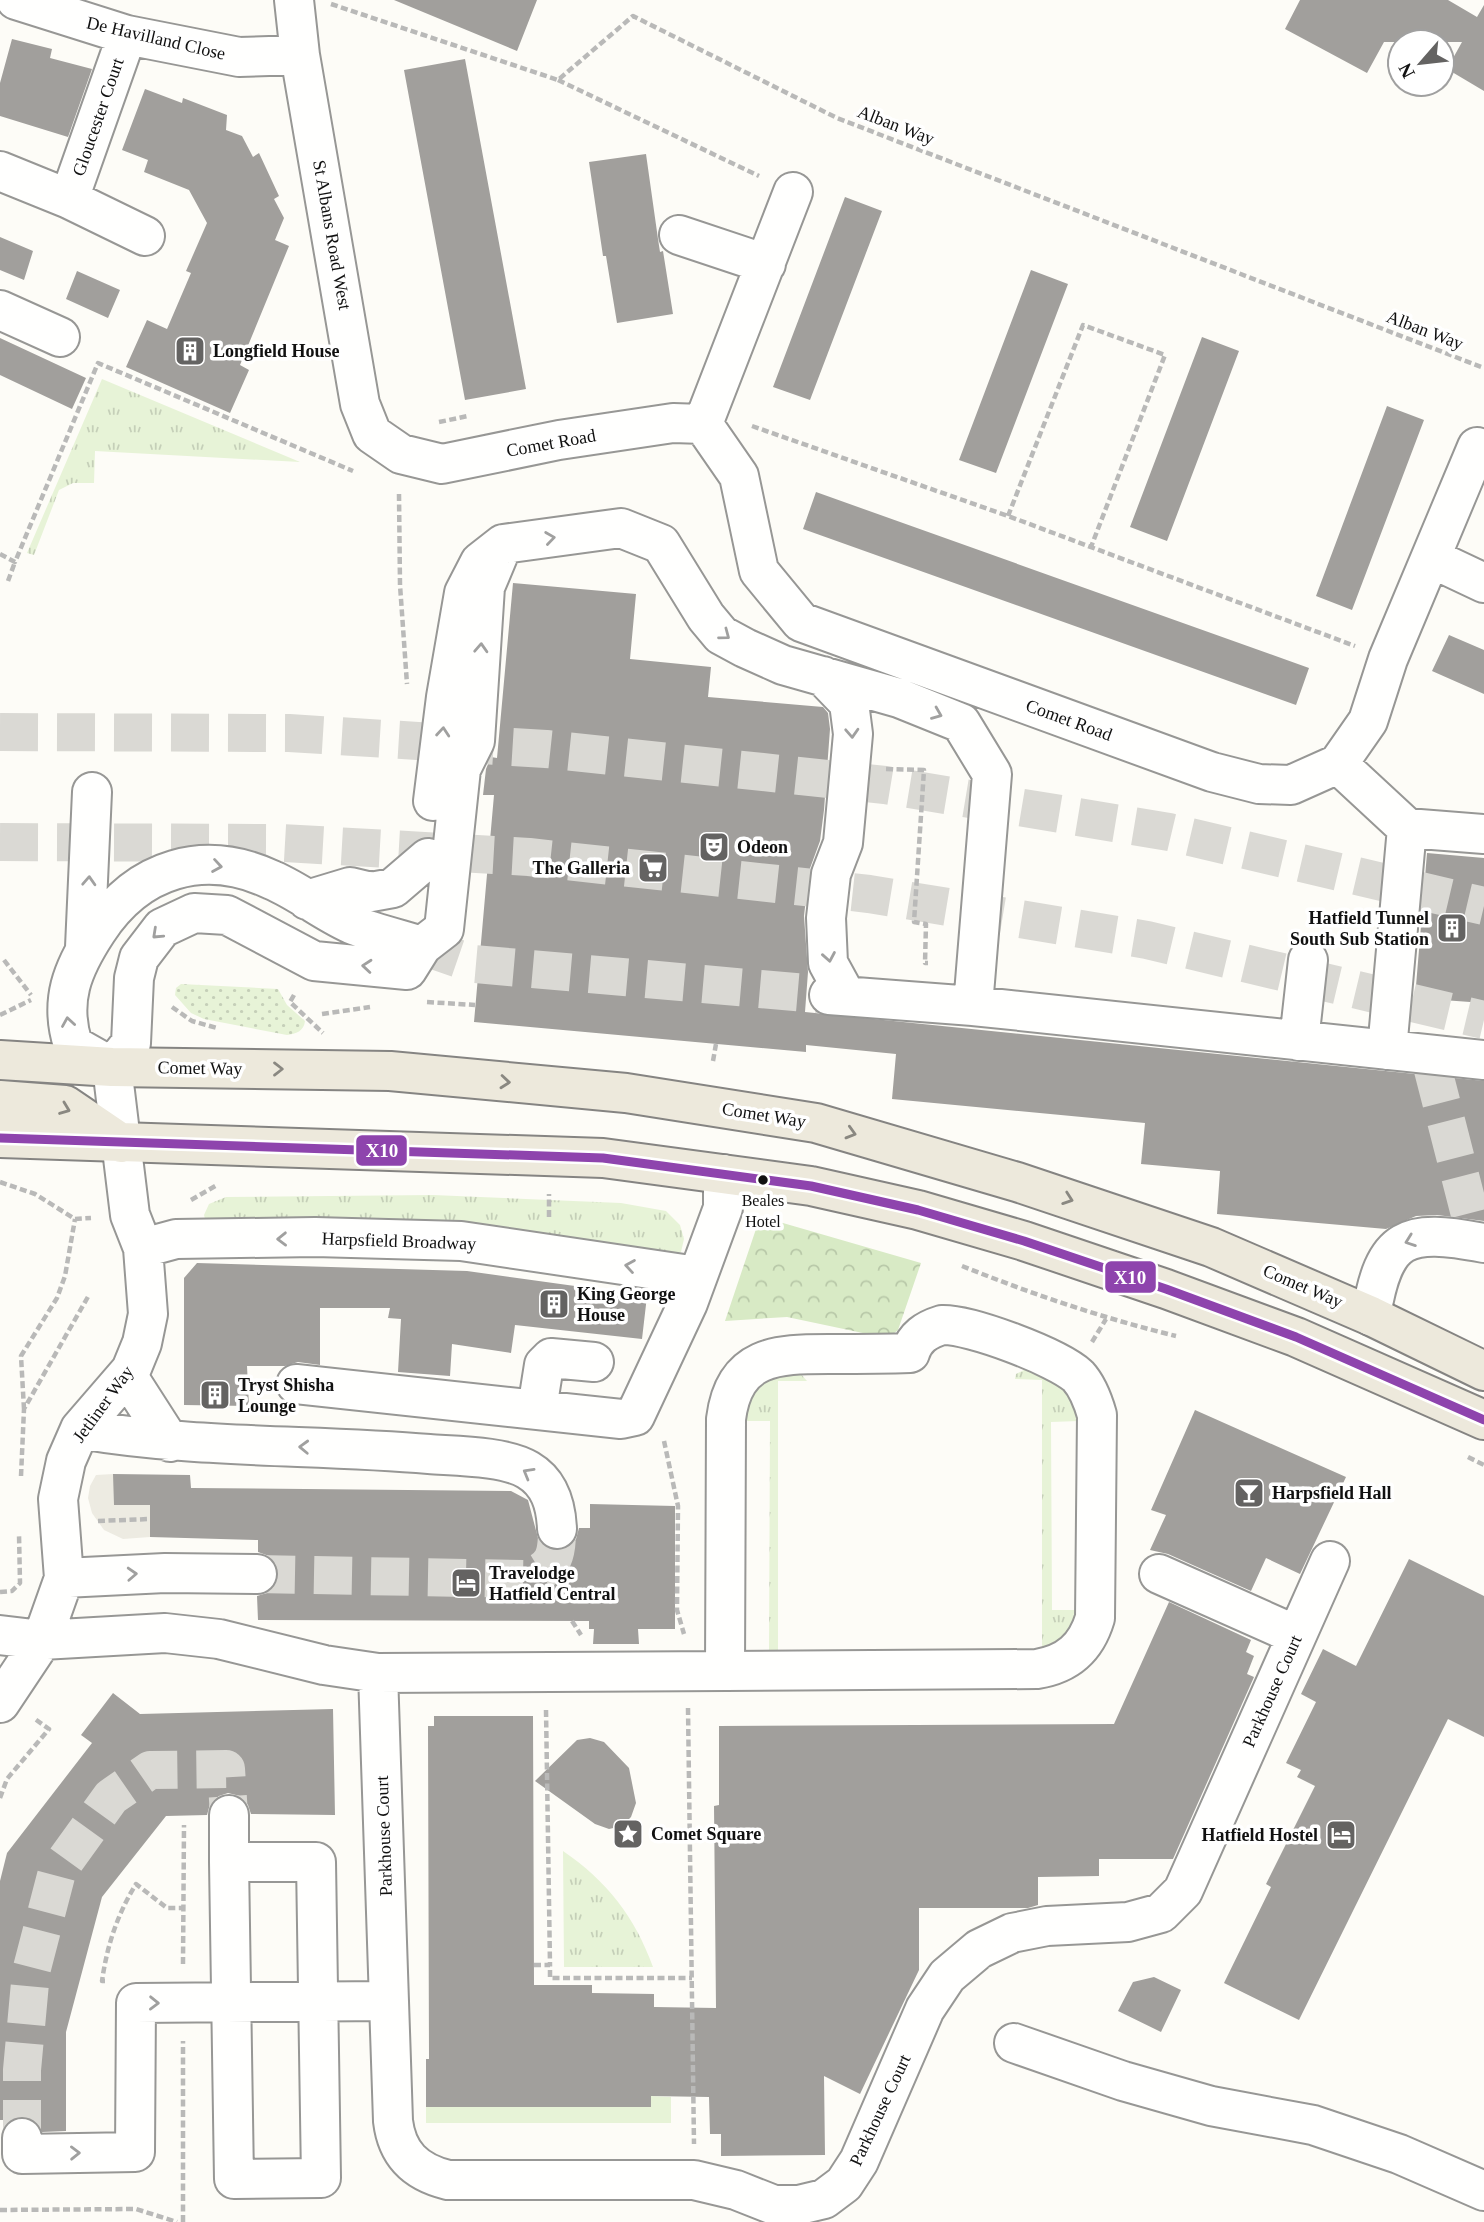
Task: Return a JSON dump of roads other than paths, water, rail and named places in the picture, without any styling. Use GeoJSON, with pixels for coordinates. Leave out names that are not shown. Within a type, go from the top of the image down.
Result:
{"type":"FeatureCollection","features":[{"type":"Feature","properties":{"kind":"main road","name":"Comet Way"},"geometry":{"type":"LineString","coordinates":[[0,1060],[112,1067],[390,1071],[626,1093],[816,1123],[1017,1182],[1212,1247],[1371,1316],[1484,1371]]}},
{"type":"Feature","properties":{"kind":"main road"},"geometry":{"type":"LineString","coordinates":[[0,1100],[65,1105],[121,1143]]}},
{"type":"Feature","properties":{"kind":"main road"},"geometry":{"type":"LineString","coordinates":[[0,1138],[603,1158],[811,1186],[904,1207],[1024,1241],[1296,1337],[1484,1420]]}},
{"type":"Feature","properties":{"kind":"street","name":"De Havilland Close"},"geometry":{"type":"LineString","coordinates":[[16,0],[127,35],[239,57],[299,55]]}},
{"type":"Feature","properties":{"kind":"street","name":"St Albans Road West"},"geometry":{"type":"LineString","coordinates":[[294,0],[299,55],[360,404],[372,434],[401,454]]}},
{"type":"Feature","properties":{"kind":"street","name":"Gloucester Court"},"geometry":{"type":"LineString","coordinates":[[69,199],[127,35]]}},
{"type":"Feature","properties":{"kind":"street"},"geometry":{"type":"LineString","coordinates":[[0,171],[69,199],[145,236]]}},
{"type":"Feature","properties":{"kind":"street"},"geometry":{"type":"LineString","coordinates":[[708,414],[793,192]]}},
{"type":"Feature","properties":{"kind":"street"},"geometry":{"type":"LineString","coordinates":[[679,235],[765,264]]}},
{"type":"Feature","properties":{"kind":"street"},"geometry":{"type":"LineString","coordinates":[[0,310],[60,337]]}},
{"type":"Feature","properties":{"kind":"street","name":"Comet Road"},"geometry":{"type":"LineString","coordinates":[[401,454],[442,464],[559,440],[673,424],[708,414],[738,476],[760,571],[801,622],[1224,775],[1259,785],[1292,785],[1338,764]]}},
{"type":"Feature","properties":{"kind":"street"},"geometry":{"type":"LineString","coordinates":[[1477,447],[1388,659],[1368,720],[1338,764],[1407,828],[1484,834]]}},
{"type":"Feature","properties":{"kind":"street"},"geometry":{"type":"LineString","coordinates":[[422,946],[428,858],[446,697],[464,593],[480,562],[503,544],[621,528],[661,544],[706,617],[722,635],[783,666],[900,698],[961,723],[992,775],[960,1005]]}},
{"type":"Feature","properties":{"kind":"street"},"geometry":{"type":"LineString","coordinates":[[422,946],[353,924],[271,879],[212,863],[177,867],[127,895],[106,916],[85,949],[66,1001],[66,1024],[73,1045],[112,1067],[131,1043],[134,978],[139,958],[149,942],[177,919],[194,913],[227,915],[314,961],[407,970],[422,946],[444,929],[461,769],[475,741],[485,587],[503,544]]}},
{"type":"Feature","properties":{"kind":"street"},"geometry":{"type":"LineString","coordinates":[[1431,558],[1484,583]]}},
{"type":"Feature","properties":{"kind":"street"},"geometry":{"type":"LineString","coordinates":[[823,676],[849,703],[853,734],[844,843],[831,874],[826,918],[828,963],[837,996],[960,1005],[1387,1050],[1430,1060],[1484,1060]]}},
{"type":"Feature","properties":{"kind":"street"},"geometry":{"type":"LineString","coordinates":[[85,949],[92,792]]}},
{"type":"Feature","properties":{"kind":"street"},"geometry":{"type":"LineString","coordinates":[[1387,1050],[1407,828]]}},
{"type":"Feature","properties":{"kind":"street"},"geometry":{"type":"LineString","coordinates":[[307,900],[351,887],[371,891],[393,888],[428,858]]}},
{"type":"Feature","properties":{"kind":"street"},"geometry":{"type":"LineString","coordinates":[[1300,1041],[1308,960]]}},
{"type":"Feature","properties":{"kind":"street","name":"Jetliner Way"},"geometry":{"type":"LineString","coordinates":[[0,1703],[42,1640],[64,1578],[58,1499],[66,1461],[80,1429],[127,1375],[142,1343],[148,1314],[112,1067]]}},
{"type":"Feature","properties":{"kind":"street"},"geometry":{"type":"LineString","coordinates":[[296,1384],[621,1419],[635,1416],[672,1339],[723,1208],[723,1174]]}},
{"type":"Feature","properties":{"kind":"street","name":"Harpsfield Broadway"},"geometry":{"type":"LineString","coordinates":[[136,1231],[176,1239],[315,1237],[461,1241],[697,1276]]}},
{"type":"Feature","properties":{"kind":"street"},"geometry":{"type":"LineString","coordinates":[[1371,1316],[1379,1272],[1388,1254],[1403,1241],[1424,1236],[1481,1251]]}},
{"type":"Feature","properties":{"kind":"street"},"geometry":{"type":"LineString","coordinates":[[0,1635],[42,1640],[165,1633],[219,1639],[324,1665],[378,1673],[687,1671],[724,1671],[1037,1669],[1052,1667],[1076,1653],[1085,1643],[1095,1618],[1097,1415],[1081,1379],[1050,1358],[954,1325],[931,1328],[914,1342],[910,1353],[786,1354],[755,1365],[733,1388],[726,1419],[724,1671]]}},
{"type":"Feature","properties":{"kind":"street"},"geometry":{"type":"LineString","coordinates":[[537,1409],[544,1365],[551,1358],[594,1362]]}},
{"type":"Feature","properties":{"kind":"street"},"geometry":{"type":"LineString","coordinates":[[127,1375],[170,1442]]}},
{"type":"Feature","properties":{"kind":"street"},"geometry":{"type":"LineString","coordinates":[[80,1429],[170,1442],[381,1450],[484,1459],[527,1469],[546,1485],[556,1506],[557,1529]]}},
{"type":"Feature","properties":{"kind":"street","name":"Parkhouse Court"},"geometry":{"type":"LineString","coordinates":[[378,1673],[395,2137],[402,2152],[424,2172],[448,2180],[694,2180],[736,2190],[774,2205],[799,2205],[824,2199],[844,2184],[859,2161],[925,2010],[947,1976],[979,1949],[1012,1933],[1047,1926],[1128,1922],[1161,1913],[1183,1891],[1329,1562]]}},
{"type":"Feature","properties":{"kind":"street"},"geometry":{"type":"LineString","coordinates":[[64,1578],[165,1573],[257,1573]]}},
{"type":"Feature","properties":{"kind":"street"},"geometry":{"type":"LineString","coordinates":[[1159,1574],[1296,1635]]}},
{"type":"Feature","properties":{"kind":"street"},"geometry":{"type":"LineString","coordinates":[[229,1815],[229,1862],[230,2003],[234,2179],[321,2178],[316,1861],[229,1862]]}},
{"type":"Feature","properties":{"kind":"street"},"geometry":{"type":"LineString","coordinates":[[22,2138],[22,2154],[135,2152],[136,2003],[390,2001]]}},
{"type":"Feature","properties":{"kind":"street"},"geometry":{"type":"LineString","coordinates":[[1014,2043],[1123,2081],[1211,2106],[1313,2125],[1399,2154],[1484,2191]]}},
{"type":"Feature","properties":{"kind":"tunnel"},"geometry":{"type":"LineString","coordinates":[[0,732],[289,733],[546,749],[885,785],[1169,832],[1484,906]]}},
{"type":"Feature","properties":{"kind":"tunnel"},"geometry":{"type":"LineString","coordinates":[[0,842],[283,843],[529,857],[869,894],[1147,940],[1484,1020]]}},
{"type":"Feature","properties":{"kind":"tunnel"},"geometry":{"type":"LineString","coordinates":[[422,946],[474,964],[829,995]]}},
{"type":"Feature","properties":{"kind":"tunnel"},"geometry":{"type":"LineString","coordinates":[[1432,1066],[1477,1242]]}},
{"type":"Feature","properties":{"kind":"tunnel"},"geometry":{"type":"LineString","coordinates":[[257,1574],[523,1579],[541,1571],[551,1562],[556,1548],[557,1529]]}},
{"type":"Feature","properties":{"kind":"tunnel"},"geometry":{"type":"LineString","coordinates":[[22,2138],[22,2070],[31,1972],[57,1872],[111,1797],[150,1770],[226,1769],[229,1815]]}},
{"type":"Feature","properties":{"kind":"place","name":"Longfield House"},"geometry":{"type":"Point","coordinates":[190,351]}},
{"type":"Feature","properties":{"kind":"place","name":"Odeon"},"geometry":{"type":"Point","coordinates":[714,847]}},
{"type":"Feature","properties":{"kind":"place","name":"The Galleria"},"geometry":{"type":"Point","coordinates":[653,868]}},
{"type":"Feature","properties":{"kind":"place","name":"Hatfield Tunnel South Sub Station"},"geometry":{"type":"Point","coordinates":[1452,928]}},
{"type":"Feature","properties":{"kind":"place","name":"Beales Hotel"},"geometry":{"type":"Point","coordinates":[763,1180]}},
{"type":"Feature","properties":{"kind":"place","name":"King George House"},"geometry":{"type":"Point","coordinates":[554,1304]}},
{"type":"Feature","properties":{"kind":"place","name":"Tryst Shisha Lounge"},"geometry":{"type":"Point","coordinates":[215,1395]}},
{"type":"Feature","properties":{"kind":"place","name":"Harpsfield Hall"},"geometry":{"type":"Point","coordinates":[1249,1493]}},
{"type":"Feature","properties":{"kind":"place","name":"Travelodge Hatfield Central"},"geometry":{"type":"Point","coordinates":[466,1583]}},
{"type":"Feature","properties":{"kind":"place","name":"Comet Square"},"geometry":{"type":"Point","coordinates":[628,1834]}},
{"type":"Feature","properties":{"kind":"place","name":"Hatfield Hostel"},"geometry":{"type":"Point","coordinates":[1341,1835]}}]}
